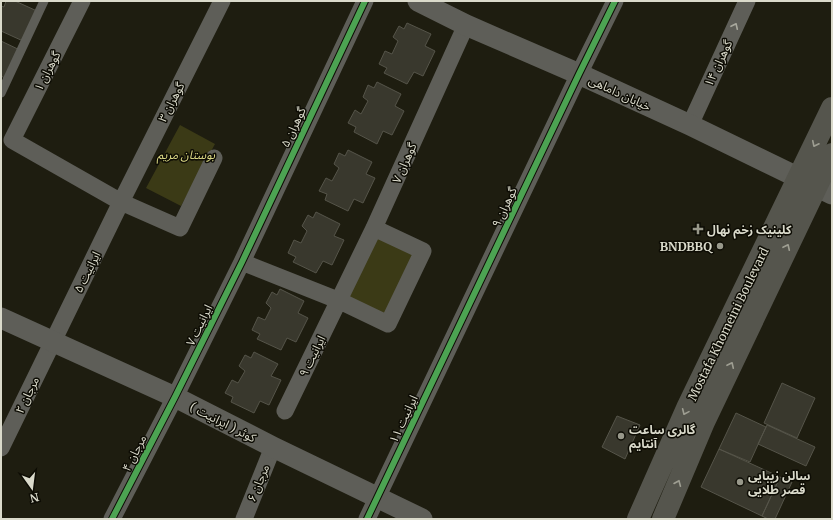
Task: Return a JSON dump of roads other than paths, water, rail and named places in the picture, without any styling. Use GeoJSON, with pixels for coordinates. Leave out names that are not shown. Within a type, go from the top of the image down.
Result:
{"type":"FeatureCollection","features":[{"type":"Feature","properties":{"kind":"main road","name":"Mostafa Khomeini Boulevard"},"geometry":{"type":"LineString","coordinates":[[638,519],[688,406],[816,186],[832,108]]}},
{"type":"Feature","properties":{"kind":"main road","name":"Mostafa Khomeini Boulevard"},"geometry":{"type":"LineString","coordinates":[[663,519],[704,422],[832,154]]}},
{"type":"Feature","properties":{"kind":"street","name":"گوهران ۱"},"geometry":{"type":"LineString","coordinates":[[82,1],[12,140],[121,202]]}},
{"type":"Feature","properties":{"kind":"street","name":"گوهران ۳"},"geometry":{"type":"LineString","coordinates":[[121,202],[222,1]]}},
{"type":"Feature","properties":{"kind":"street","name":"گوهران ۵"},"geometry":{"type":"LineString","coordinates":[[242,262],[365,1]]}},
{"type":"Feature","properties":{"kind":"street","name":"خیابان داماهی"},"geometry":{"type":"LineString","coordinates":[[418,1],[466,25],[579,74],[690,125],[816,186]]}},
{"type":"Feature","properties":{"kind":"street","name":"گوهران ۹"},"geometry":{"type":"LineString","coordinates":[[448,349],[615,1]]}},
{"type":"Feature","properties":{"kind":"street","name":"گوهران ۱۴"},"geometry":{"type":"LineString","coordinates":[[690,125],[747,1]]}},
{"type":"Feature","properties":{"kind":"street","name":"گوهران ۷"},"geometry":{"type":"LineString","coordinates":[[340,301],[466,25]]}},
{"type":"Feature","properties":{"kind":"street"},"geometry":{"type":"LineString","coordinates":[[121,202],[180,228],[214,158]]}},
{"type":"Feature","properties":{"kind":"street","name":"ایرانیت ۵"},"geometry":{"type":"LineString","coordinates":[[52,342],[121,202]]}},
{"type":"Feature","properties":{"kind":"street"},"geometry":{"type":"LineString","coordinates":[[242,262],[340,301],[388,324],[423,251],[374,228]]}},
{"type":"Feature","properties":{"kind":"street","name":"ایرانیت ۷"},"geometry":{"type":"LineString","coordinates":[[175,397],[242,262]]}},
{"type":"Feature","properties":{"kind":"street","name":"ایرانیت ۹"},"geometry":{"type":"LineString","coordinates":[[285,411],[340,301]]}},
{"type":"Feature","properties":{"kind":"street","name":"کوثر ( ایرانیت )"},"geometry":{"type":"LineString","coordinates":[[1,318],[175,397],[273,447],[422,519]]}},
{"type":"Feature","properties":{"kind":"street","name":"مرجان ۲"},"geometry":{"type":"LineString","coordinates":[[1,448],[52,342]]}},
{"type":"Feature","properties":{"kind":"street","name":"ایرانیت ۱۱"},"geometry":{"type":"LineString","coordinates":[[367,519],[448,349]]}},
{"type":"Feature","properties":{"kind":"street","name":"مرجان ۴"},"geometry":{"type":"LineString","coordinates":[[112,519],[175,397]]}},
{"type":"Feature","properties":{"kind":"street","name":"مرجان ۶"},"geometry":{"type":"LineString","coordinates":[[244,519],[273,447]]}},
{"type":"Feature","properties":{"kind":"lane"},"geometry":{"type":"LineString","coordinates":[[1,93],[44,1]]}},
{"type":"Feature","properties":{"kind":"place","name":"کلینیک زخم نهال"},"geometry":{"type":"Point","coordinates":[698,229]}},
{"type":"Feature","properties":{"kind":"place","name":"BNDBBQ"},"geometry":{"type":"Point","coordinates":[720,246]}},
{"type":"Feature","properties":{"kind":"place","name":"گالری ساعت آنتایم"},"geometry":{"type":"Point","coordinates":[621,436]}},
{"type":"Feature","properties":{"kind":"place","name":"سالن زیبایی قصر طلایی"},"geometry":{"type":"Point","coordinates":[740,482]}},
{"type":"Feature","properties":{"kind":"park label","name":"بوستان مریم"},"geometry":{"type":"Point","coordinates":[186,154]}}]}
